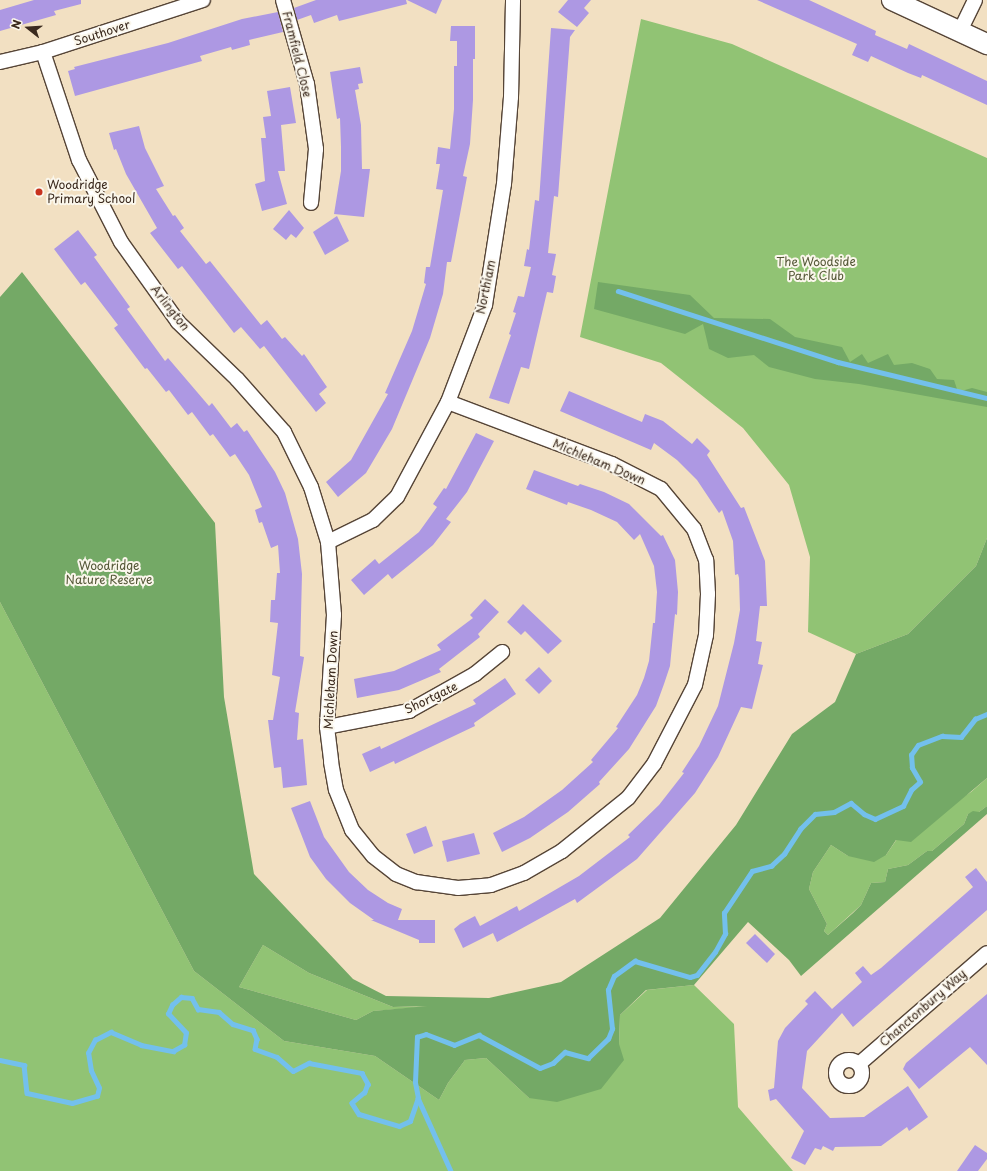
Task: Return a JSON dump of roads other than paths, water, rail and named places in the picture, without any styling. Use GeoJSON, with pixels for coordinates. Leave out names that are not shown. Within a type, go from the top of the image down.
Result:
{"type":"FeatureCollection","features":[{"type":"Feature","properties":{"kind":"street","name":"Southover"},"geometry":{"type":"LineString","coordinates":[[0,62],[44,52],[203,0]]}},
{"type":"Feature","properties":{"kind":"street","name":"Framfield Close"},"geometry":{"type":"LineString","coordinates":[[283,0],[307,84],[316,149],[311,203]]}},
{"type":"Feature","properties":{"kind":"street","name":"Northiam"},"geometry":{"type":"LineString","coordinates":[[328,542],[373,520],[397,497],[448,402],[485,305],[504,184],[511,97],[513,0]]}},
{"type":"Feature","properties":{"kind":"street"},"geometry":{"type":"LineString","coordinates":[[892,0],[987,44]]}},
{"type":"Feature","properties":{"kind":"street"},"geometry":{"type":"LineString","coordinates":[[960,32],[975,0]]}},
{"type":"Feature","properties":{"kind":"street","name":"Arlington"},"geometry":{"type":"LineString","coordinates":[[44,52],[79,160],[121,242],[178,322],[237,379],[284,432],[311,487],[328,542]]}},
{"type":"Feature","properties":{"kind":"street","name":"Michleham Down"},"geometry":{"type":"LineString","coordinates":[[328,542],[334,615],[327,727],[336,790],[352,830],[373,856],[396,874],[416,882],[458,888],[491,885],[524,873],[562,851],[628,798],[654,764],[695,685],[706,636],[708,594],[706,560],[694,529],[661,489],[612,464],[448,402]]}},
{"type":"Feature","properties":{"kind":"street","name":"Shortgate"},"geometry":{"type":"LineString","coordinates":[[327,727],[409,711],[442,695],[475,674],[502,652]]}},
{"type":"Feature","properties":{"kind":"street","name":"Chanctonbury Way"},"geometry":{"type":"LineString","coordinates":[[859,1064],[987,953]]}},
{"type":"Feature","properties":{"kind":"waterway"},"geometry":{"type":"LineString","coordinates":[[618,291],[838,362],[987,398]]}},
{"type":"Feature","properties":{"kind":"waterway"},"geometry":{"type":"LineString","coordinates":[[0,1060],[24,1065],[27,1093],[72,1103],[97,1096],[99,1088],[91,1071],[88,1053],[95,1040],[111,1032],[141,1045],[173,1051],[184,1045],[186,1033],[168,1014],[172,1005],[181,997],[192,998],[198,1009],[219,1012],[233,1024],[253,1030],[257,1039],[255,1049],[277,1057],[293,1071],[309,1063],[362,1073],[368,1084],[365,1092],[352,1103],[359,1114],[399,1126],[410,1121],[418,1098],[415,1082],[417,1037],[426,1034],[454,1045],[479,1035],[540,1068],[553,1063],[565,1052],[588,1058],[608,1039],[612,1029],[608,990],[614,976],[635,961],[690,977],[697,975],[715,952],[725,934],[724,913],[752,871],[771,866],[784,854],[800,829],[815,814],[834,812],[851,803],[864,814],[875,819],[903,806],[911,790],[920,782],[912,768],[911,755],[918,745],[942,736],[961,737],[975,719],[987,714]]}},
{"type":"Feature","properties":{"kind":"waterway"},"geometry":{"type":"LineString","coordinates":[[418,1098],[451,1171]]}},
{"type":"Feature","properties":{"kind":"place","name":"Woodridge Primary School"},"geometry":{"type":"Point","coordinates":[39,192]}},
{"type":"Feature","properties":{"kind":"park label","name":"The Woodside Park Club"},"geometry":{"type":"Point","coordinates":[816,269]}},
{"type":"Feature","properties":{"kind":"park label","name":"Woodridge Nature Reserve"},"geometry":{"type":"Point","coordinates":[109,573]}}]}
